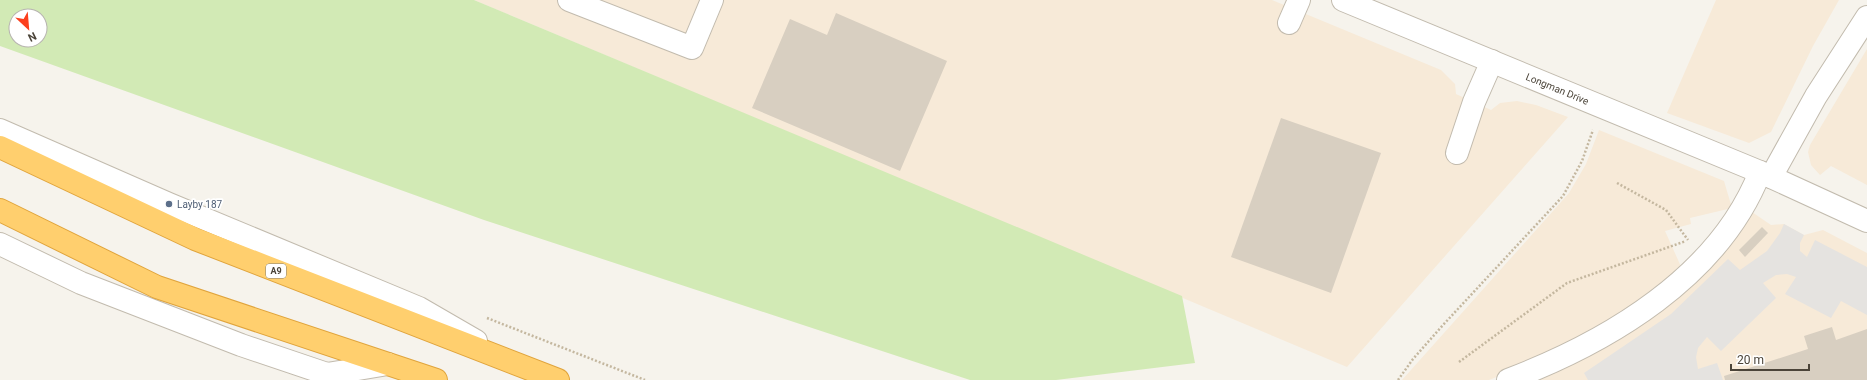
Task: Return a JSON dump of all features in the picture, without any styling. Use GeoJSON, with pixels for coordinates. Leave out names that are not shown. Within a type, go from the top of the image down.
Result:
{"type":"FeatureCollection","features":[{"type":"Feature","properties":{"kind":"highway","name":"A9"},"geometry":{"type":"LineString","coordinates":[[0,147],[195,239],[558,380]]}},
{"type":"Feature","properties":{"kind":"highway"},"geometry":{"type":"LineString","coordinates":[[0,210],[157,287],[436,380]]}},
{"type":"Feature","properties":{"kind":"street"},"geometry":{"type":"LineString","coordinates":[[569,0],[692,48],[712,0]]}},
{"type":"Feature","properties":{"kind":"street"},"geometry":{"type":"LineString","coordinates":[[1290,23],[1299,0]]}},
{"type":"Feature","properties":{"kind":"street","name":"Longman Drive"},"geometry":{"type":"LineString","coordinates":[[1343,0],[1766,174],[1867,222]]}},
{"type":"Feature","properties":{"kind":"street"},"geometry":{"type":"LineString","coordinates":[[1508,380],[1578,350],[1629,320],[1655,302],[1687,276],[1738,216],[1754,186],[1766,174],[1867,17]]}},
{"type":"Feature","properties":{"kind":"street"},"geometry":{"type":"LineString","coordinates":[[1457,153],[1474,102],[1492,61]]}},
{"type":"Feature","properties":{"kind":"street"},"geometry":{"type":"LineString","coordinates":[[0,130],[169,204],[419,308],[517,365]]}},
{"type":"Feature","properties":{"kind":"street"},"geometry":{"type":"LineString","coordinates":[[0,244],[81,283],[241,345],[327,374],[388,364]]}},
{"type":"Feature","properties":{"kind":"path"},"geometry":{"type":"LineString","coordinates":[[1398,380],[1413,359],[1443,325],[1563,196],[1582,161],[1601,107]]}},
{"type":"Feature","properties":{"kind":"path"},"geometry":{"type":"LineString","coordinates":[[1617,183],[1666,210],[1688,240]]}},
{"type":"Feature","properties":{"kind":"path"},"geometry":{"type":"LineString","coordinates":[[1459,362],[1567,283],[1688,240],[1729,228]]}},
{"type":"Feature","properties":{"kind":"shaded area"},"geometry":{"type":"Polygon","coordinates":[[[474,0],[1272,0],[1441,70],[1455,84],[1456,94],[1491,110],[1500,103],[1517,101],[1536,105],[1568,117],[1347,367],[474,0]]]}},
{"type":"Feature","properties":{"kind":"shaded area"},"geometry":{"type":"Polygon","coordinates":[[[1716,0],[1839,0],[1813,46],[1771,132],[1749,143],[1667,113],[1716,0]]]}},
{"type":"Feature","properties":{"kind":"shaded area"},"geometry":{"type":"Polygon","coordinates":[[[1867,49],[1867,185],[1831,166],[1820,175],[1811,165],[1808,152],[1810,145],[1867,49]]]}},
{"type":"Feature","properties":{"kind":"shaded area"},"geometry":{"type":"Polygon","coordinates":[[[1599,130],[1724,181],[1732,208],[1690,218],[1691,224],[1665,231],[1683,271],[1646,301],[1544,358],[1489,380],[1402,380],[1569,193],[1586,164],[1599,130]]]}},
{"type":"Feature","properties":{"kind":"shaded area"},"geometry":{"type":"Polygon","coordinates":[[[1752,212],[1771,225],[1784,224],[1804,235],[1823,230],[1867,253],[1867,380],[1530,380],[1560,367],[1752,212]]]}},
{"type":"Feature","properties":{"kind":"shaded area"},"geometry":{"type":"Polygon","coordinates":[[[1784,224],[1804,235],[1800,243],[1800,251],[1807,257],[1815,240],[1867,267],[1867,315],[1841,301],[1831,318],[1785,294],[1796,277],[1787,274],[1776,275],[1763,283],[1776,298],[1721,351],[1707,337],[1698,348],[1696,357],[1698,369],[1717,363],[1723,380],[1588,380],[1584,373],[1671,314],[1728,259],[1740,270],[1767,251],[1780,233],[1784,224]]]}},
{"type":"Feature","properties":{"kind":"green space"},"geometry":{"type":"Polygon","coordinates":[[[0,0],[474,0],[1182,296],[1195,363],[1056,380],[970,380],[484,220],[0,46],[0,0]]]}},
{"type":"Feature","properties":{"kind":"building"},"geometry":{"type":"Polygon","coordinates":[[[836,13],[947,61],[900,171],[752,108],[790,19],[827,35],[836,13]]]}},
{"type":"Feature","properties":{"kind":"building"},"geometry":{"type":"Polygon","coordinates":[[[1281,118],[1381,153],[1331,293],[1231,257],[1281,118]]]}},
{"type":"Feature","properties":{"kind":"building"},"geometry":{"type":"Polygon","coordinates":[[[1762,227],[1768,233],[1745,257],[1739,250],[1762,227]]]}},
{"type":"Feature","properties":{"kind":"building"},"geometry":{"type":"Polygon","coordinates":[[[1832,327],[1836,340],[1867,329],[1867,380],[1725,380],[1724,376],[1808,349],[1804,336],[1832,327]]]}},
{"type":"Feature","properties":{"kind":"place","name":"Layby 187"},"geometry":{"type":"Point","coordinates":[169,204]}}]}
